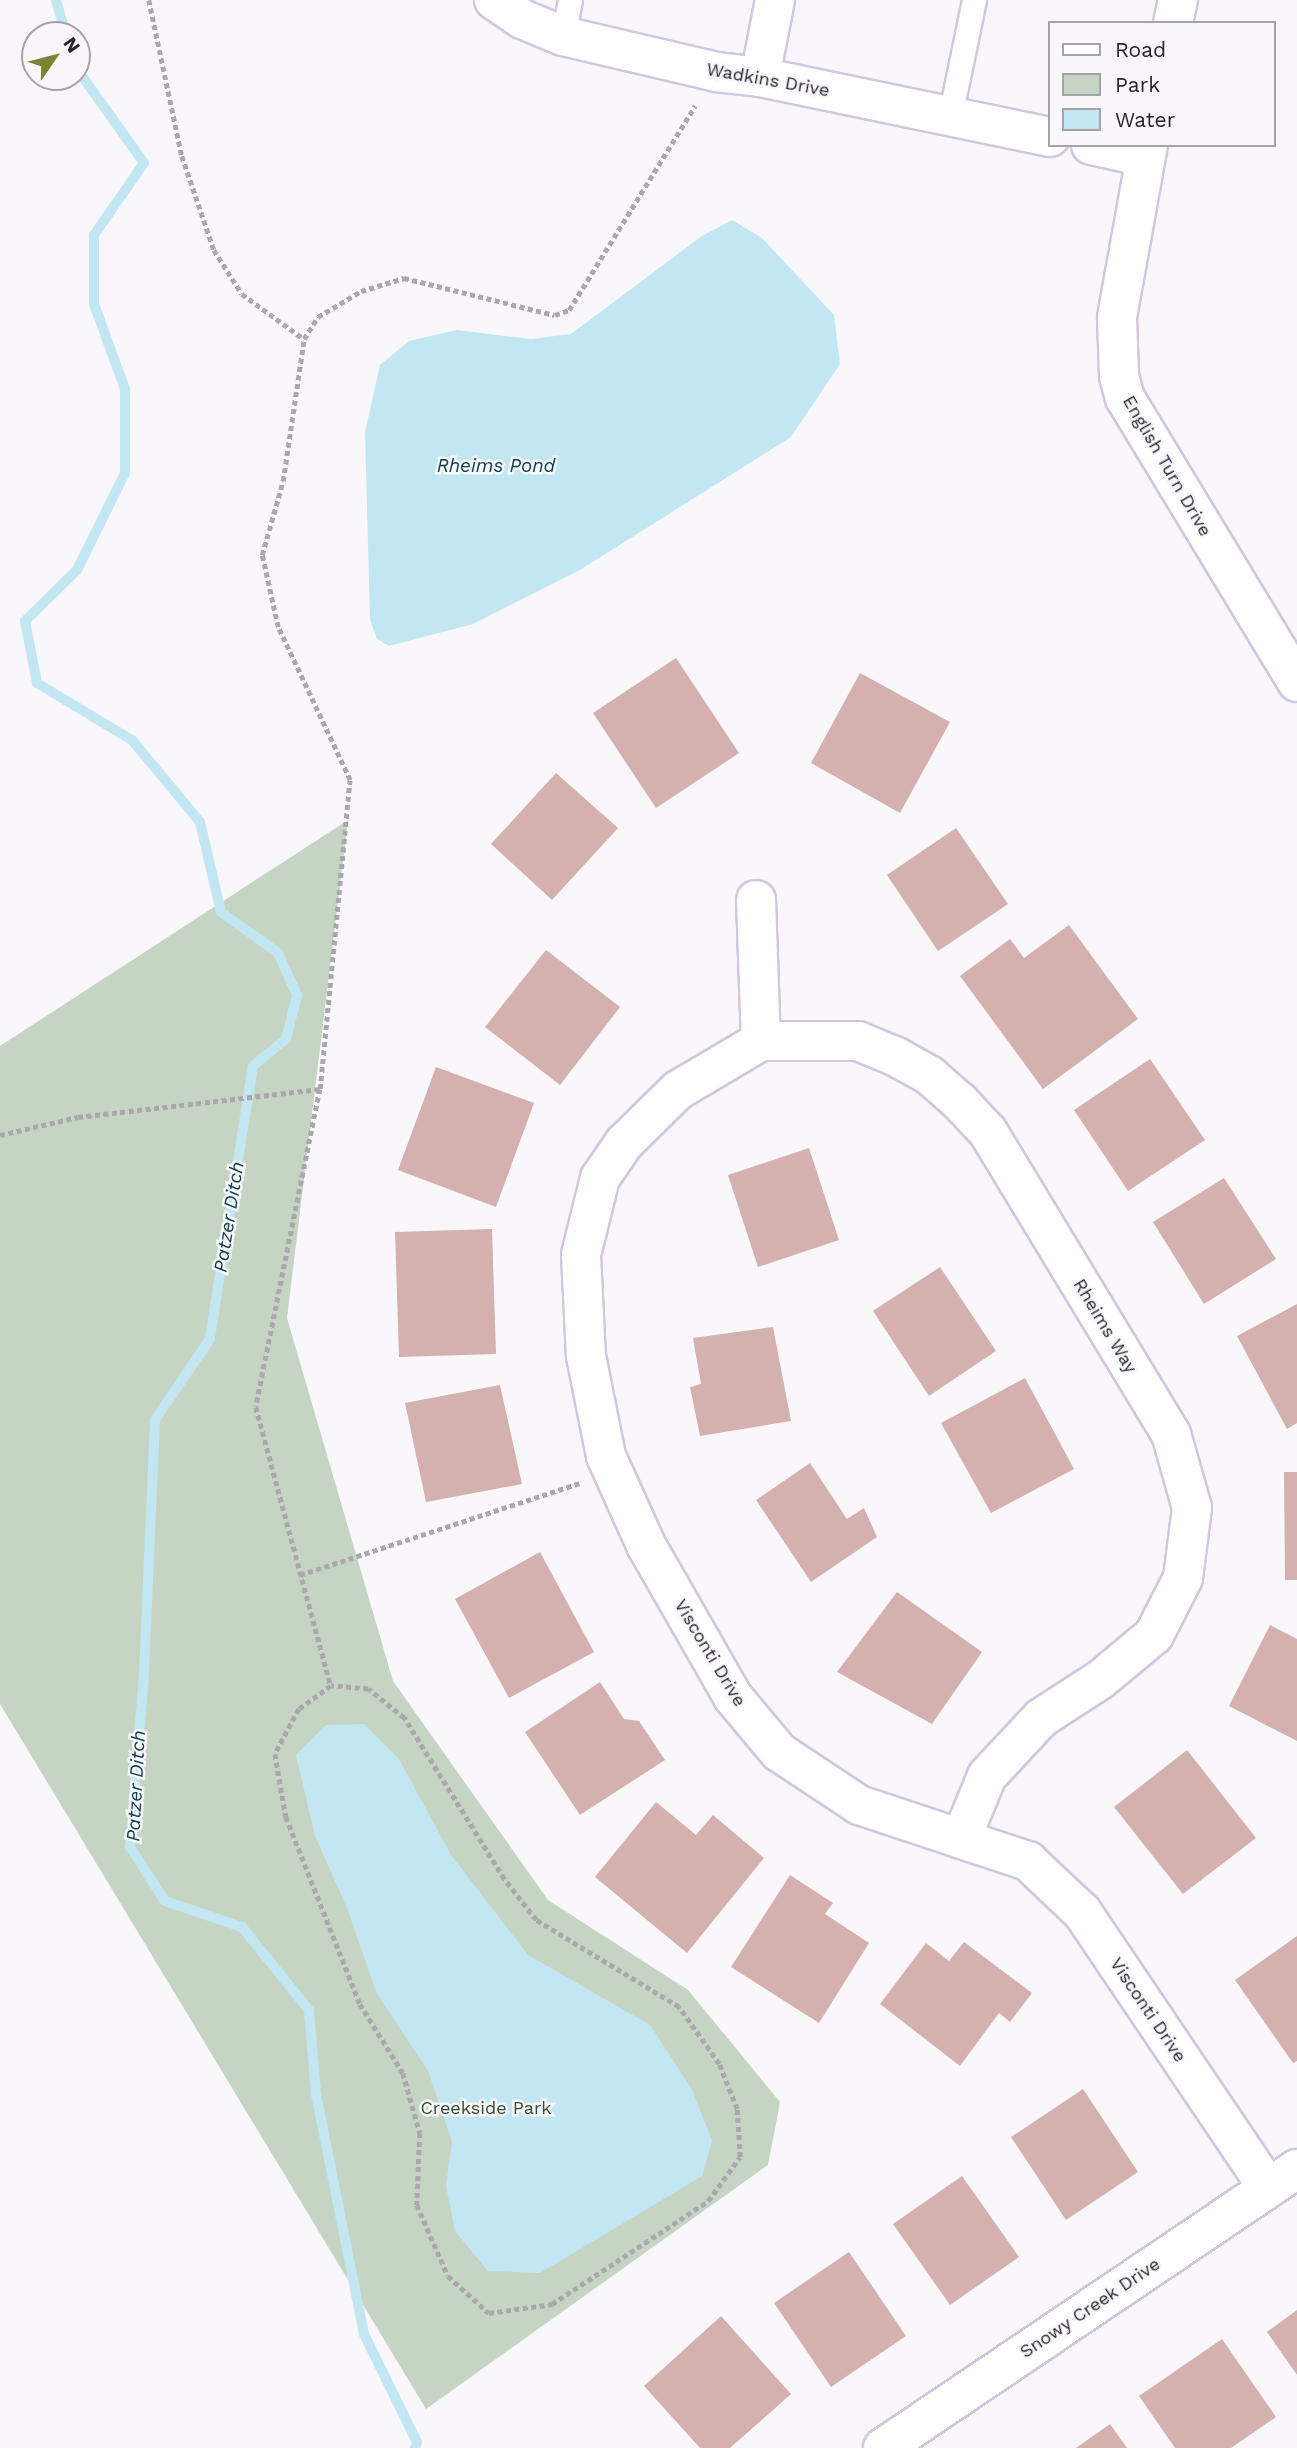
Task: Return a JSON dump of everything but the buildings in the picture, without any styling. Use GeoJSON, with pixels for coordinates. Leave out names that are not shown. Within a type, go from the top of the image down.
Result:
{"type":"FeatureCollection","features":[{"type":"Feature","properties":{"kind":"street","name":"Wadkins Drive"},"geometry":{"type":"LineString","coordinates":[[494,0],[522,19],[566,18],[716,72],[760,77],[1048,137]]}},
{"type":"Feature","properties":{"kind":"street"},"geometry":{"type":"LineString","coordinates":[[760,77],[775,0]]}},
{"type":"Feature","properties":{"kind":"street"},"geometry":{"type":"LineString","coordinates":[[1173,21],[1178,0]]}},
{"type":"Feature","properties":{"kind":"street"},"geometry":{"type":"LineString","coordinates":[[1109,147],[1146,151]]}},
{"type":"Feature","properties":{"kind":"street","name":"English Turn Drive"},"geometry":{"type":"LineString","coordinates":[[1146,151],[1117,318],[1119,376],[1125,398],[1297,682]]}},
{"type":"Feature","properties":{"kind":"street"},"geometry":{"type":"LineString","coordinates":[[756,900],[761,1041]]}},
{"type":"Feature","properties":{"kind":"street","name":"Visconti Drive"},"geometry":{"type":"LineString","coordinates":[[761,1041],[678,1090],[624,1143],[600,1178],[581,1255],[586,1356],[606,1456],[646,1545],[733,1697],[779,1752],[859,1805],[1028,1861],[1082,1912],[1282,2179]]}},
{"type":"Feature","properties":{"kind":"street","name":"Rheims Way"},"geometry":{"type":"LineString","coordinates":[[761,1041],[858,1041],[897,1057],[929,1075],[960,1102],[988,1132],[1171,1434],[1192,1508],[1183,1578],[1154,1635],[1100,1680],[1041,1718],[987,1776],[961,1839]]}},
{"type":"Feature","properties":{"kind":"street","name":"Snowy Creek Drive"},"geometry":{"type":"LineString","coordinates":[[883,2448],[1282,2179]]}},
{"type":"Feature","properties":{"kind":"lane"},"geometry":{"type":"LineString","coordinates":[[950,116],[974,0]]}},
{"type":"Feature","properties":{"kind":"path"},"geometry":{"type":"LineString","coordinates":[[149,0],[182,156],[214,250],[242,294],[304,339]]}},
{"type":"Feature","properties":{"kind":"path"},"geometry":{"type":"LineString","coordinates":[[331,1685],[256,1407],[320,1089],[350,780],[278,627],[262,555],[283,481],[304,339],[318,317],[360,291],[404,278],[555,315],[569,310],[716,72]]}},
{"type":"Feature","properties":{"kind":"path"},"geometry":{"type":"LineString","coordinates":[[0,1136],[78,1116],[274,1092],[320,1089]]}},
{"type":"Feature","properties":{"kind":"path"},"geometry":{"type":"LineString","coordinates":[[300,1575],[613,1471]]}},
{"type":"Feature","properties":{"kind":"path"},"geometry":{"type":"LineString","coordinates":[[331,1685],[368,1689],[404,1718],[504,1879],[536,1920],[679,2007],[719,2064],[737,2109],[740,2157],[708,2202],[552,2304],[489,2313],[448,2276],[417,2205],[420,2133],[403,2073],[360,2004],[286,1817],[275,1754],[299,1709],[331,1685]]}},
{"type":"Feature","properties":{"kind":"green space","name":"Creekside Park"},"geometry":{"type":"Polygon","coordinates":[[[348,820],[287,1318],[393,1681],[548,1900],[688,1990],[780,2102],[768,2165],[426,2409],[0,1704],[0,1046],[348,820]]]}},
{"type":"Feature","properties":{"kind":"water","name":"Rheims Pond"},"geometry":{"type":"Polygon","coordinates":[[[732,220],[762,238],[834,315],[840,364],[791,437],[580,570],[473,624],[389,646],[377,639],[370,619],[365,432],[380,365],[409,341],[457,330],[531,339],[571,334],[702,236],[732,220]]]}},
{"type":"Feature","properties":{"kind":"water"},"geometry":{"type":"Polygon","coordinates":[[[364,1724],[399,1759],[451,1855],[528,1955],[650,2025],[692,2089],[712,2141],[702,2176],[540,2273],[488,2271],[455,2231],[446,2186],[452,2141],[428,2071],[377,1994],[347,1908],[315,1836],[296,1755],[326,1725],[364,1724]]]}},
{"type":"Feature","properties":{"kind":"waterway","name":"Patzer Ditch"},"geometry":{"type":"LineString","coordinates":[[56,0],[62,21]]}},
{"type":"Feature","properties":{"kind":"waterway","name":"Patzer Ditch"},"geometry":{"type":"LineString","coordinates":[[91,89],[144,163],[94,235],[94,304],[125,389],[125,473],[77,570],[25,621],[37,683],[132,740],[200,822],[221,912],[278,953],[297,995],[286,1039],[253,1066],[210,1339],[155,1420],[144,1675],[130,1847],[165,1901],[242,1927],[309,2010],[316,2094],[364,2334],[417,2442],[415,2448]]}}]}
